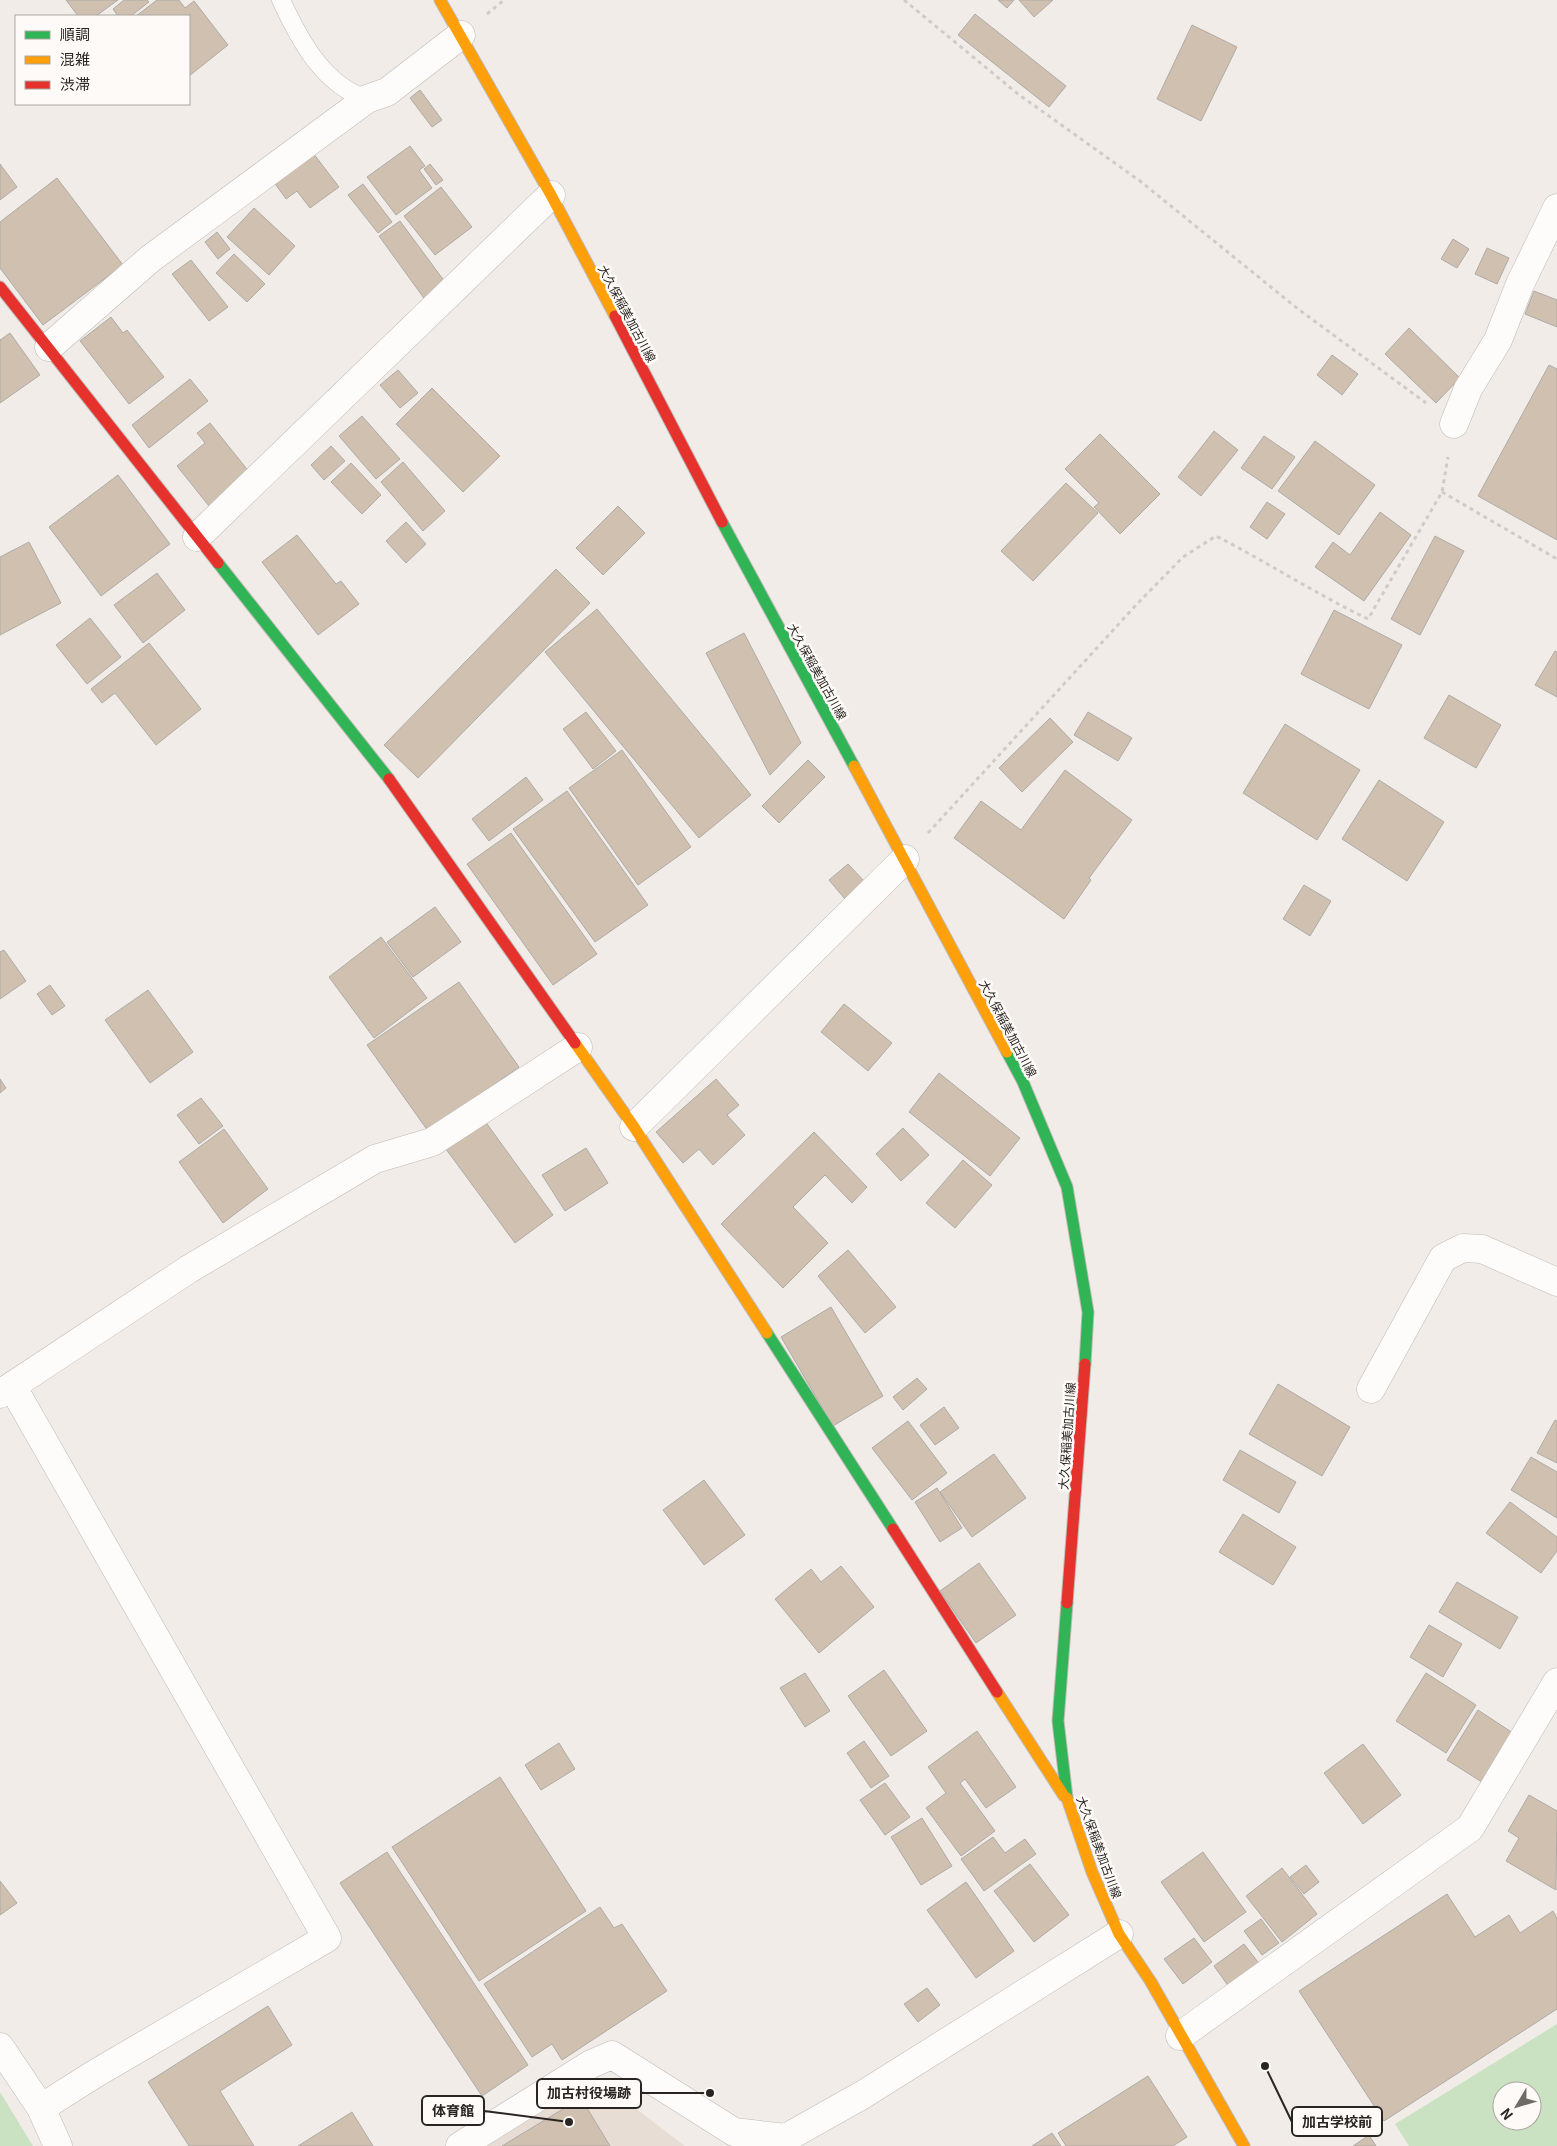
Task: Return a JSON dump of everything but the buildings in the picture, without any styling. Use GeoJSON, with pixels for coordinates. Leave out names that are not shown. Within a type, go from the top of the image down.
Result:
{"type":"FeatureCollection","features":[{"type":"Feature","properties":{"kind":"main road","name":"大久保稲美加古川線"},"geometry":{"type":"LineString","coordinates":[[440,0],[462,35],[551,195],[745,565],[905,859],[1023,1082],[1068,1187],[1088,1312],[1083,1401],[1058,1721],[1067,1801],[1092,1872],[1119,1934],[1151,1982],[1244,2146]]}},
{"type":"Feature","properties":{"kind":"main road"},"geometry":{"type":"LineString","coordinates":[[0,287],[399,792],[634,1127],[1067,1801]]}},
{"type":"Feature","properties":{"kind":"street"},"geometry":{"type":"LineString","coordinates":[[49,347],[150,259],[367,99],[387,92],[462,35]]}},
{"type":"Feature","properties":{"kind":"street"},"geometry":{"type":"LineString","coordinates":[[197,537],[551,195]]}},
{"type":"Feature","properties":{"kind":"street"},"geometry":{"type":"LineString","coordinates":[[1454,424],[1468,389],[1498,340],[1520,284],[1557,208]]}},
{"type":"Feature","properties":{"kind":"street"},"geometry":{"type":"LineString","coordinates":[[634,1127],[905,859]]}},
{"type":"Feature","properties":{"kind":"street"},"geometry":{"type":"LineString","coordinates":[[41,2108],[93,2075],[327,1938],[6,1390],[189,1269],[375,1159],[432,1142],[578,1047]]}},
{"type":"Feature","properties":{"kind":"street"},"geometry":{"type":"LineString","coordinates":[[1371,1389],[1443,1258],[1464,1248],[1482,1249],[1557,1282]]}},
{"type":"Feature","properties":{"kind":"street"},"geometry":{"type":"LineString","coordinates":[[1180,2036],[1470,1828],[1557,1682]]}},
{"type":"Feature","properties":{"kind":"street"},"geometry":{"type":"LineString","coordinates":[[460,2146],[591,2064],[612,2055],[734,2132],[786,2138],[873,2088],[1119,1934]]}},
{"type":"Feature","properties":{"kind":"street"},"geometry":{"type":"LineString","coordinates":[[0,2047],[41,2108],[58,2146]]}},
{"type":"Feature","properties":{"kind":"lane"},"geometry":{"type":"LineString","coordinates":[[281,0],[295,30],[325,73],[352,94],[367,99]]}},
{"type":"Feature","properties":{"kind":"path"},"geometry":{"type":"LineString","coordinates":[[904,0],[1018,94],[1140,181],[1298,309],[1454,424],[1442,492],[1368,618],[1317,593],[1258,557],[1216,536],[1183,557],[1137,604],[905,859]]}},
{"type":"Feature","properties":{"kind":"path"},"geometry":{"type":"LineString","coordinates":[[1442,492],[1557,559]]}},
{"type":"Feature","properties":{"kind":"shaded area"},"geometry":{"type":"Polygon","coordinates":[[[606,2086],[685,2146],[483,2146],[576,2087],[606,2086]]]}},
{"type":"Feature","properties":{"kind":"green space"},"geometry":{"type":"Polygon","coordinates":[[[1557,2024],[1557,2146],[1409,2146],[1395,2124],[1557,2024]]]}},
{"type":"Feature","properties":{"kind":"green space"},"geometry":{"type":"Polygon","coordinates":[[[0,2092],[33,2146],[0,2146],[0,2092]]]}},
{"type":"Feature","properties":{"kind":"traffic: fast"},"geometry":{"type":"LineString","coordinates":[[722,522],[854,766]]}},
{"type":"Feature","properties":{"kind":"traffic: fast"},"geometry":{"type":"LineString","coordinates":[[218,563],[389,779]]}},
{"type":"Feature","properties":{"kind":"traffic: fast"},"geometry":{"type":"LineString","coordinates":[[1007,1052],[1023,1082],[1067,1187],[1088,1312],[1085,1364]]}},
{"type":"Feature","properties":{"kind":"traffic: fast"},"geometry":{"type":"LineString","coordinates":[[767,1333],[893,1529]]}},
{"type":"Feature","properties":{"kind":"traffic: fast"},"geometry":{"type":"LineString","coordinates":[[1067,1603],[1058,1721],[1067,1798]]}},
{"type":"Feature","properties":{"kind":"traffic: slow"},"geometry":{"type":"LineString","coordinates":[[440,0],[551,195],[615,316]]}},
{"type":"Feature","properties":{"kind":"traffic: slow"},"geometry":{"type":"LineString","coordinates":[[854,766],[1007,1052]]}},
{"type":"Feature","properties":{"kind":"traffic: slow"},"geometry":{"type":"LineString","coordinates":[[575,1043],[634,1127],[767,1333]]}},
{"type":"Feature","properties":{"kind":"traffic: slow"},"geometry":{"type":"LineString","coordinates":[[997,1692],[1064,1796]]}},
{"type":"Feature","properties":{"kind":"traffic: slow"},"geometry":{"type":"LineString","coordinates":[[1067,1798],[1092,1872],[1119,1934],[1151,1982],[1244,2146]]}},
{"type":"Feature","properties":{"kind":"traffic: jam"},"geometry":{"type":"LineString","coordinates":[[0,287],[218,563]]}},
{"type":"Feature","properties":{"kind":"traffic: jam"},"geometry":{"type":"LineString","coordinates":[[615,316],[722,522]]}},
{"type":"Feature","properties":{"kind":"traffic: jam"},"geometry":{"type":"LineString","coordinates":[[389,779],[575,1043]]}},
{"type":"Feature","properties":{"kind":"traffic: jam"},"geometry":{"type":"LineString","coordinates":[[1067,1603],[1085,1364]]}},
{"type":"Feature","properties":{"kind":"traffic: jam"},"geometry":{"type":"LineString","coordinates":[[893,1529],[997,1692]]}},
{"type":"Feature","properties":{"kind":"place","name":"加古学校前"},"geometry":{"type":"Point","coordinates":[1265,2066]}},
{"type":"Feature","properties":{"kind":"place","name":"加古村役場跡"},"geometry":{"type":"Point","coordinates":[710,2093]}},
{"type":"Feature","properties":{"kind":"place","name":"体育館"},"geometry":{"type":"Point","coordinates":[569,2122]}}]}
